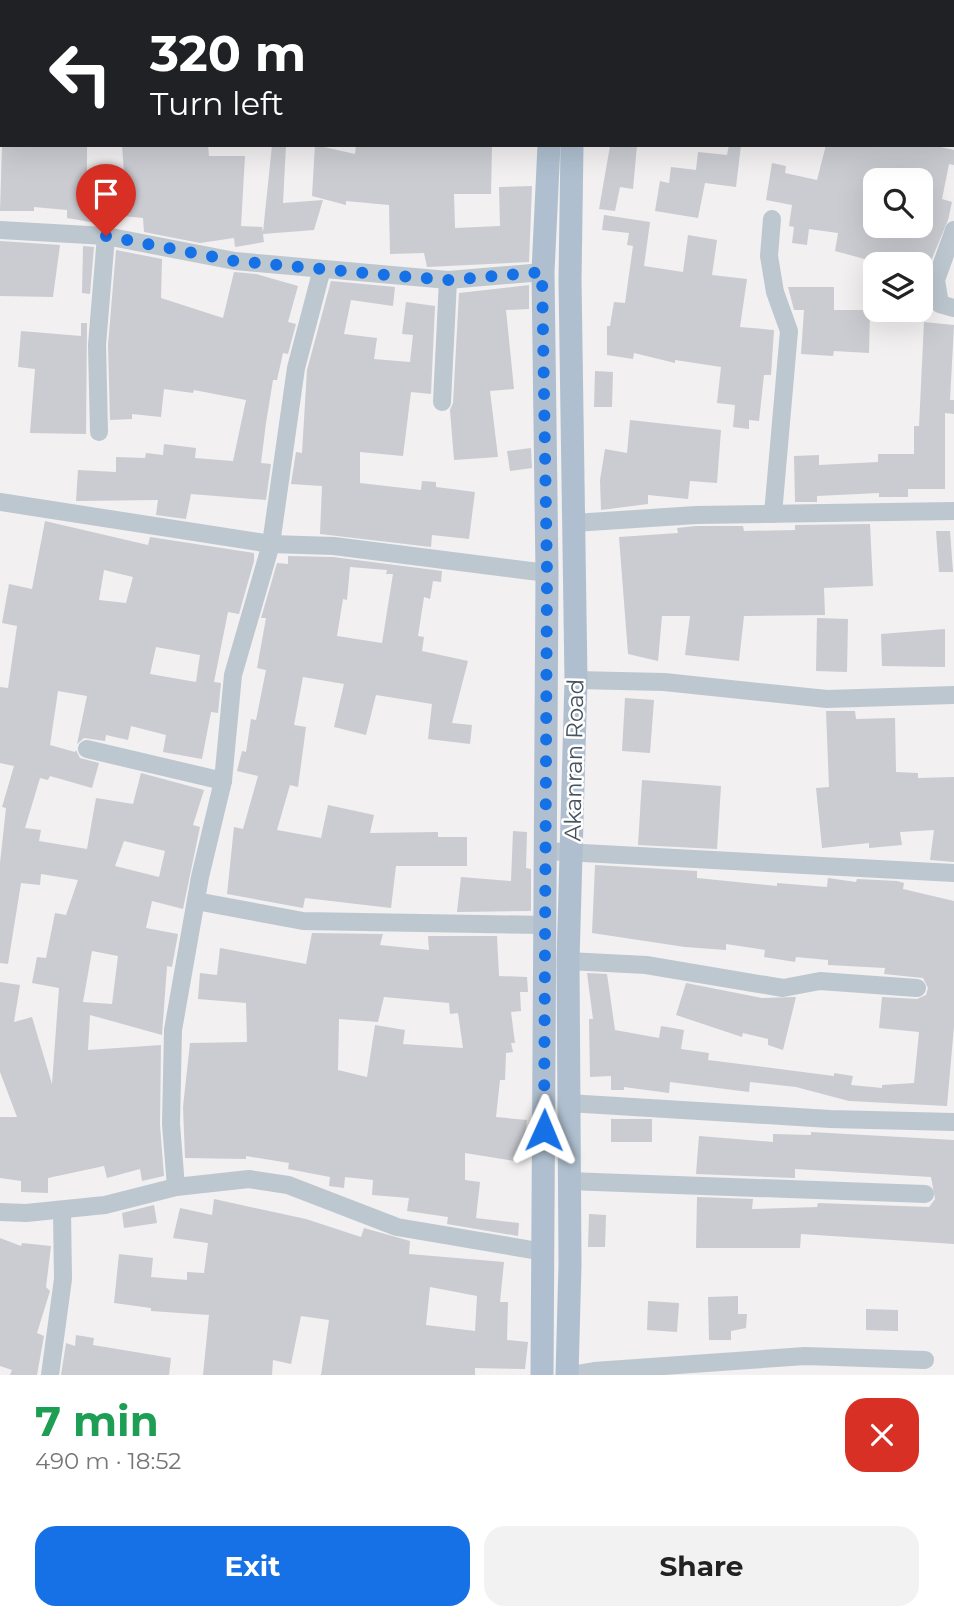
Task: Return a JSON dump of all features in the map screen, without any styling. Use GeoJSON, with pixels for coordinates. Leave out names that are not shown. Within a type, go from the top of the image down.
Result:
{"type":"FeatureCollection","features":[{"type":"Feature","properties":{"kind":"main road","name":"Akanran Road"},"geometry":{"type":"LineString","coordinates":[[542,1375],[547,573],[542,272],[549,147]]}},
{"type":"Feature","properties":{"kind":"main road","name":"Akanran Road"},"geometry":{"type":"LineString","coordinates":[[569,1375],[568,961],[576,680],[570,280],[572,147]]}},
{"type":"Feature","properties":{"kind":"street"},"geometry":{"type":"LineString","coordinates":[[772,219],[769,256],[775,292],[789,331],[773,514]]}},
{"type":"Feature","properties":{"kind":"street"},"geometry":{"type":"LineString","coordinates":[[0,230],[106,236],[235,261],[448,280],[542,272]]}},
{"type":"Feature","properties":{"kind":"street"},"geometry":{"type":"LineString","coordinates":[[954,230],[936,281],[940,304],[954,308]]}},
{"type":"Feature","properties":{"kind":"street"},"geometry":{"type":"LineString","coordinates":[[99,432],[97,345],[106,236]]}},
{"type":"Feature","properties":{"kind":"street"},"geometry":{"type":"LineString","coordinates":[[176,1186],[171,1124],[173,1030],[196,901],[223,781],[233,675],[271,544],[296,368],[322,269]]}},
{"type":"Feature","properties":{"kind":"street"},"geometry":{"type":"LineString","coordinates":[[442,402],[448,280]]}},
{"type":"Feature","properties":{"kind":"street"},"geometry":{"type":"LineString","coordinates":[[0,502],[271,544],[334,546],[547,573]]}},
{"type":"Feature","properties":{"kind":"street"},"geometry":{"type":"LineString","coordinates":[[573,523],[773,514],[954,511]]}},
{"type":"Feature","properties":{"kind":"street"},"geometry":{"type":"LineString","coordinates":[[576,680],[664,682],[827,699],[954,695]]}},
{"type":"Feature","properties":{"kind":"street"},"geometry":{"type":"LineString","coordinates":[[87,748],[223,781]]}},
{"type":"Feature","properties":{"kind":"street"},"geometry":{"type":"LineString","coordinates":[[546,851],[954,873]]}},
{"type":"Feature","properties":{"kind":"street"},"geometry":{"type":"LineString","coordinates":[[196,901],[303,921],[546,925]]}},
{"type":"Feature","properties":{"kind":"street"},"geometry":{"type":"LineString","coordinates":[[568,961],[646,965],[783,988],[820,981],[917,988]]}},
{"type":"Feature","properties":{"kind":"street"},"geometry":{"type":"LineString","coordinates":[[568,1103],[830,1119],[954,1122]]}},
{"type":"Feature","properties":{"kind":"street"},"geometry":{"type":"LineString","coordinates":[[0,1212],[62,1210],[105,1205],[176,1186],[249,1179],[288,1185],[397,1227],[544,1252]]}},
{"type":"Feature","properties":{"kind":"street"},"geometry":{"type":"LineString","coordinates":[[568,1181],[925,1194]]}},
{"type":"Feature","properties":{"kind":"street"},"geometry":{"type":"LineString","coordinates":[[50,1375],[63,1279],[62,1210]]}},
{"type":"Feature","properties":{"kind":"street"},"geometry":{"type":"LineString","coordinates":[[569,1375],[805,1356],[925,1360]]}},
{"type":"Feature","properties":{"kind":"building"},"geometry":{"type":"Polygon","coordinates":[[[2,147],[87,147],[87,183],[125,187],[122,147],[208,147],[209,156],[245,156],[241,226],[262,227],[263,232],[272,147],[286,147],[283,203],[323,200],[314,230],[263,234],[264,242],[235,247],[234,238],[200,243],[144,232],[143,218],[103,214],[102,224],[67,218],[67,210],[34,207],[34,211],[0,211],[2,147]]]}},
{"type":"Feature","properties":{"kind":"building"},"geometry":{"type":"Polygon","coordinates":[[[315,147],[355,154],[356,147],[492,147],[491,194],[454,194],[455,228],[500,226],[499,187],[532,186],[529,262],[427,267],[424,253],[390,254],[389,205],[346,201],[346,205],[312,196],[315,147]]]}},
{"type":"Feature","properties":{"kind":"building"},"geometry":{"type":"Polygon","coordinates":[[[610,147],[637,147],[633,189],[620,187],[615,211],[599,209],[610,147]]]}},
{"type":"Feature","properties":{"kind":"building"},"geometry":{"type":"Polygon","coordinates":[[[729,147],[741,147],[736,187],[705,183],[698,218],[655,211],[660,181],[669,183],[671,167],[696,170],[698,152],[727,155],[729,147]]]}},
{"type":"Feature","properties":{"kind":"building"},"geometry":{"type":"Polygon","coordinates":[[[825,147],[941,147],[954,150],[954,165],[949,164],[942,199],[952,202],[948,220],[933,256],[933,252],[863,252],[863,259],[835,251],[838,233],[809,229],[807,245],[792,243],[794,227],[789,226],[792,205],[766,200],[772,163],[786,166],[785,173],[817,180],[825,147]]]}},
{"type":"Feature","properties":{"kind":"building"},"geometry":{"type":"Polygon","coordinates":[[[604,215],[650,222],[644,266],[683,272],[688,235],[717,240],[712,275],[747,279],[740,327],[774,330],[771,375],[764,375],[759,421],[749,420],[749,429],[733,427],[735,405],[717,403],[721,367],[675,360],[675,363],[634,353],[633,359],[607,355],[607,326],[610,326],[614,302],[625,303],[633,246],[627,245],[629,233],[602,230],[604,215]]]}},
{"type":"Feature","properties":{"kind":"building"},"geometry":{"type":"Polygon","coordinates":[[[0,241],[60,245],[53,297],[0,296],[0,241]]]}},
{"type":"Feature","properties":{"kind":"building"},"geometry":{"type":"Polygon","coordinates":[[[83,246],[94,247],[90,294],[82,293],[83,246]]]}},
{"type":"Feature","properties":{"kind":"building"},"geometry":{"type":"Polygon","coordinates":[[[116,250],[162,259],[161,298],[223,318],[234,272],[256,274],[298,286],[288,322],[296,324],[288,354],[283,353],[277,380],[273,380],[266,423],[261,463],[271,464],[266,500],[191,494],[186,519],[156,515],[158,500],[76,501],[78,470],[116,472],[116,457],[145,458],[146,453],[163,455],[164,444],[196,448],[195,458],[233,461],[246,400],[194,390],[193,393],[164,389],[161,417],[132,414],[132,419],[110,420],[108,345],[116,250]]]}},
{"type":"Feature","properties":{"kind":"building"},"geometry":{"type":"Polygon","coordinates":[[[331,281],[395,287],[393,306],[351,300],[344,334],[377,338],[374,359],[410,362],[413,335],[402,334],[406,302],[435,306],[431,394],[411,392],[403,456],[360,452],[360,483],[421,490],[422,481],[436,482],[436,487],[475,492],[469,539],[432,535],[431,547],[320,534],[322,486],[291,484],[296,452],[302,453],[307,370],[331,281]]]}},
{"type":"Feature","properties":{"kind":"building"},"geometry":{"type":"Polygon","coordinates":[[[529,285],[529,309],[506,310],[514,389],[490,391],[498,457],[454,460],[450,410],[453,403],[459,293],[529,285]]]}},
{"type":"Feature","properties":{"kind":"building"},"geometry":{"type":"Polygon","coordinates":[[[788,287],[834,287],[834,310],[863,310],[863,322],[870,322],[869,353],[834,351],[833,356],[801,354],[804,310],[794,310],[788,287]]]}},
{"type":"Feature","properties":{"kind":"building"},"geometry":{"type":"Polygon","coordinates":[[[924,322],[954,325],[950,400],[954,400],[954,414],[945,413],[945,489],[908,489],[908,497],[879,497],[879,493],[817,496],[817,502],[795,502],[794,456],[819,455],[819,465],[878,462],[878,454],[914,454],[914,426],[919,426],[924,322]]]}},
{"type":"Feature","properties":{"kind":"building"},"geometry":{"type":"Polygon","coordinates":[[[81,323],[87,323],[86,434],[30,433],[35,369],[18,367],[21,331],[81,336],[81,323]]]}},
{"type":"Feature","properties":{"kind":"building"},"geometry":{"type":"Polygon","coordinates":[[[595,371],[613,372],[612,407],[594,407],[595,371]]]}},
{"type":"Feature","properties":{"kind":"building"},"geometry":{"type":"Polygon","coordinates":[[[630,420],[721,430],[717,483],[690,481],[688,499],[648,495],[648,504],[601,510],[600,480],[605,449],[627,453],[630,420]]]}},
{"type":"Feature","properties":{"kind":"building"},"geometry":{"type":"Polygon","coordinates":[[[531,448],[532,468],[510,471],[507,451],[531,448]]]}},
{"type":"Feature","properties":{"kind":"building"},"geometry":{"type":"Polygon","coordinates":[[[45,521],[148,545],[150,537],[254,553],[239,614],[228,612],[214,682],[221,683],[218,713],[211,712],[202,759],[163,752],[166,735],[131,726],[128,740],[106,735],[105,741],[84,738],[77,744],[87,696],[58,691],[50,745],[75,752],[76,750],[80,758],[99,763],[92,788],[50,776],[48,780],[40,778],[25,828],[41,830],[39,841],[87,849],[96,798],[133,804],[141,773],[204,790],[193,825],[200,827],[183,909],[152,901],[146,928],[178,934],[172,967],[167,966],[162,1035],[90,1015],[88,1050],[161,1045],[160,1125],[164,1176],[142,1181],[140,1169],[107,1178],[104,1166],[48,1178],[48,1193],[21,1192],[21,1181],[0,1178],[0,1117],[17,1117],[0,1072],[0,982],[20,985],[14,1022],[32,1017],[52,1084],[59,988],[32,983],[37,957],[46,958],[55,913],[66,915],[78,880],[41,874],[40,885],[21,883],[8,964],[0,963],[0,863],[6,808],[2,807],[14,766],[0,763],[0,687],[8,688],[17,626],[2,623],[9,584],[32,589],[45,521]],[[104,570],[99,600],[126,603],[133,577],[104,570]],[[156,647],[150,674],[196,682],[200,655],[156,647]],[[124,841],[115,866],[159,877],[165,851],[124,841]],[[92,951],[83,1002],[112,1004],[118,956],[92,951]]]}},
{"type":"Feature","properties":{"kind":"building"},"geometry":{"type":"Polygon","coordinates":[[[870,524],[873,586],[824,588],[825,615],[744,616],[739,661],[685,655],[690,616],[662,616],[658,661],[628,654],[619,537],[678,533],[677,528],[696,526],[743,526],[744,531],[795,530],[795,525],[870,524]]]}},
{"type":"Feature","properties":{"kind":"building"},"geometry":{"type":"Polygon","coordinates":[[[936,531],[950,531],[953,572],[939,572],[936,531]]]}},
{"type":"Feature","properties":{"kind":"building"},"geometry":{"type":"Polygon","coordinates":[[[288,556],[333,557],[442,571],[441,582],[433,581],[430,599],[424,597],[418,636],[424,637],[422,651],[468,661],[452,723],[472,725],[470,744],[428,739],[432,704],[376,695],[366,735],[334,727],[344,684],[303,677],[294,725],[306,727],[298,787],[290,785],[277,830],[321,838],[328,805],[374,815],[370,833],[438,832],[438,837],[467,837],[467,866],[396,866],[391,908],[305,898],[303,908],[227,894],[234,827],[243,829],[258,776],[237,771],[242,751],[246,752],[251,719],[256,720],[266,670],[257,668],[266,618],[261,618],[277,563],[288,564],[288,556]],[[350,567],[347,600],[343,599],[337,636],[382,643],[393,574],[386,574],[387,570],[350,567]]]}},
{"type":"Feature","properties":{"kind":"building"},"geometry":{"type":"Polygon","coordinates":[[[817,618],[848,619],[847,672],[816,671],[817,618]]]}},
{"type":"Feature","properties":{"kind":"building"},"geometry":{"type":"Polygon","coordinates":[[[945,629],[945,667],[882,666],[881,634],[945,629]]]}},
{"type":"Feature","properties":{"kind":"building"},"geometry":{"type":"Polygon","coordinates":[[[625,698],[654,700],[650,753],[622,751],[625,698]]]}},
{"type":"Feature","properties":{"kind":"building"},"geometry":{"type":"Polygon","coordinates":[[[826,711],[855,711],[856,719],[895,718],[896,772],[918,773],[918,778],[954,777],[954,862],[930,860],[934,830],[900,832],[902,845],[869,848],[869,843],[822,848],[816,788],[829,787],[826,711]]]}},
{"type":"Feature","properties":{"kind":"building"},"geometry":{"type":"Polygon","coordinates":[[[642,780],[721,786],[717,849],[638,845],[642,780]]]}},
{"type":"Feature","properties":{"kind":"building"},"geometry":{"type":"Polygon","coordinates":[[[513,831],[527,832],[526,868],[531,869],[531,911],[457,912],[461,877],[511,881],[513,831]]]}},
{"type":"Feature","properties":{"kind":"building"},"geometry":{"type":"Polygon","coordinates":[[[595,865],[697,871],[697,878],[777,886],[777,883],[827,887],[828,878],[856,882],[857,879],[897,881],[904,883],[903,889],[954,901],[954,1026],[947,1106],[849,1101],[796,1087],[750,1082],[749,1092],[670,1082],[669,1093],[624,1087],[624,1090],[611,1090],[611,1076],[590,1077],[589,1019],[593,1019],[587,973],[607,974],[615,1030],[659,1038],[661,1026],[684,1030],[681,1049],[709,1053],[708,1060],[853,1076],[851,1085],[882,1088],[882,1085],[914,1083],[919,1032],[879,1028],[882,997],[917,999],[926,995],[928,988],[923,978],[884,974],[885,968],[828,965],[828,960],[796,957],[795,962],[764,957],[765,950],[726,944],[726,950],[685,947],[592,933],[595,865]]]}},
{"type":"Feature","properties":{"kind":"building"},"geometry":{"type":"Polygon","coordinates":[[[312,933],[383,934],[380,945],[429,950],[428,936],[497,936],[499,976],[527,977],[528,992],[520,992],[521,1011],[511,1012],[515,1043],[511,1043],[513,1052],[506,1053],[505,1080],[500,1080],[496,1117],[527,1120],[521,1162],[465,1153],[465,1180],[480,1182],[476,1218],[519,1223],[518,1236],[447,1224],[448,1217],[407,1211],[409,1198],[372,1195],[373,1180],[345,1177],[344,1188],[329,1186],[330,1177],[288,1169],[289,1163],[246,1156],[246,1159],[185,1158],[183,1107],[190,1043],[247,1042],[246,1003],[198,999],[200,973],[217,975],[220,948],[306,964],[312,933]],[[384,997],[378,1022],[339,1019],[338,1070],[367,1077],[375,1025],[405,1030],[403,1044],[463,1048],[458,1013],[450,1014],[449,1003],[384,997]]]}},
{"type":"Feature","properties":{"kind":"building"},"geometry":{"type":"Polygon","coordinates":[[[686,983],[762,998],[796,997],[783,1050],[768,1045],[768,1039],[743,1033],[742,1037],[676,1015],[686,983]]]}},
{"type":"Feature","properties":{"kind":"building"},"geometry":{"type":"Polygon","coordinates":[[[611,1119],[652,1119],[652,1142],[611,1142],[611,1119]]]}},
{"type":"Feature","properties":{"kind":"building"},"geometry":{"type":"Polygon","coordinates":[[[811,1132],[954,1140],[954,1244],[801,1234],[800,1248],[696,1248],[697,1197],[753,1199],[752,1209],[817,1207],[818,1203],[929,1207],[935,1199],[931,1177],[795,1169],[795,1178],[696,1174],[699,1136],[773,1142],[773,1134],[811,1135],[811,1132]]]}},
{"type":"Feature","properties":{"kind":"building"},"geometry":{"type":"Polygon","coordinates":[[[214,1199],[306,1219],[361,1237],[364,1228],[410,1241],[409,1254],[504,1262],[500,1302],[508,1302],[507,1340],[528,1342],[525,1369],[475,1368],[475,1375],[321,1375],[329,1320],[301,1316],[291,1364],[273,1360],[272,1375],[203,1375],[209,1315],[151,1311],[151,1308],[114,1303],[119,1254],[153,1258],[151,1277],[187,1280],[187,1272],[204,1273],[208,1243],[173,1238],[180,1208],[212,1215],[214,1199]],[[430,1287],[426,1325],[475,1331],[477,1296],[430,1287]]]}},
{"type":"Feature","properties":{"kind":"building"},"geometry":{"type":"Polygon","coordinates":[[[154,1205],[157,1223],[124,1228],[122,1213],[154,1205]]]}},
{"type":"Feature","properties":{"kind":"building"},"geometry":{"type":"Polygon","coordinates":[[[589,1214],[606,1215],[605,1247],[588,1247],[589,1214]]]}},
{"type":"Feature","properties":{"kind":"building"},"geometry":{"type":"Polygon","coordinates":[[[0,1238],[21,1246],[22,1243],[51,1246],[46,1287],[50,1291],[37,1333],[44,1336],[37,1375],[10,1375],[12,1370],[0,1366],[0,1238]]]}},
{"type":"Feature","properties":{"kind":"building"},"geometry":{"type":"Polygon","coordinates":[[[738,1296],[738,1314],[747,1314],[746,1328],[731,1331],[731,1340],[709,1340],[708,1297],[738,1296]]]}},
{"type":"Feature","properties":{"kind":"building"},"geometry":{"type":"Polygon","coordinates":[[[648,1301],[679,1303],[677,1332],[647,1330],[648,1301]]]}},
{"type":"Feature","properties":{"kind":"building"},"geometry":{"type":"Polygon","coordinates":[[[866,1309],[898,1310],[898,1331],[866,1330],[866,1309]]]}},
{"type":"Feature","properties":{"kind":"building"},"geometry":{"type":"Polygon","coordinates":[[[76,1335],[94,1338],[93,1345],[171,1358],[169,1375],[61,1375],[66,1343],[75,1346],[76,1335]]]}},
{"type":"Feature","properties":{"kind":"route"},"geometry":{"type":"LineString","coordinates":[[106,236],[235,261],[448,280],[542,272],[547,573],[544,1130]]}}]}
